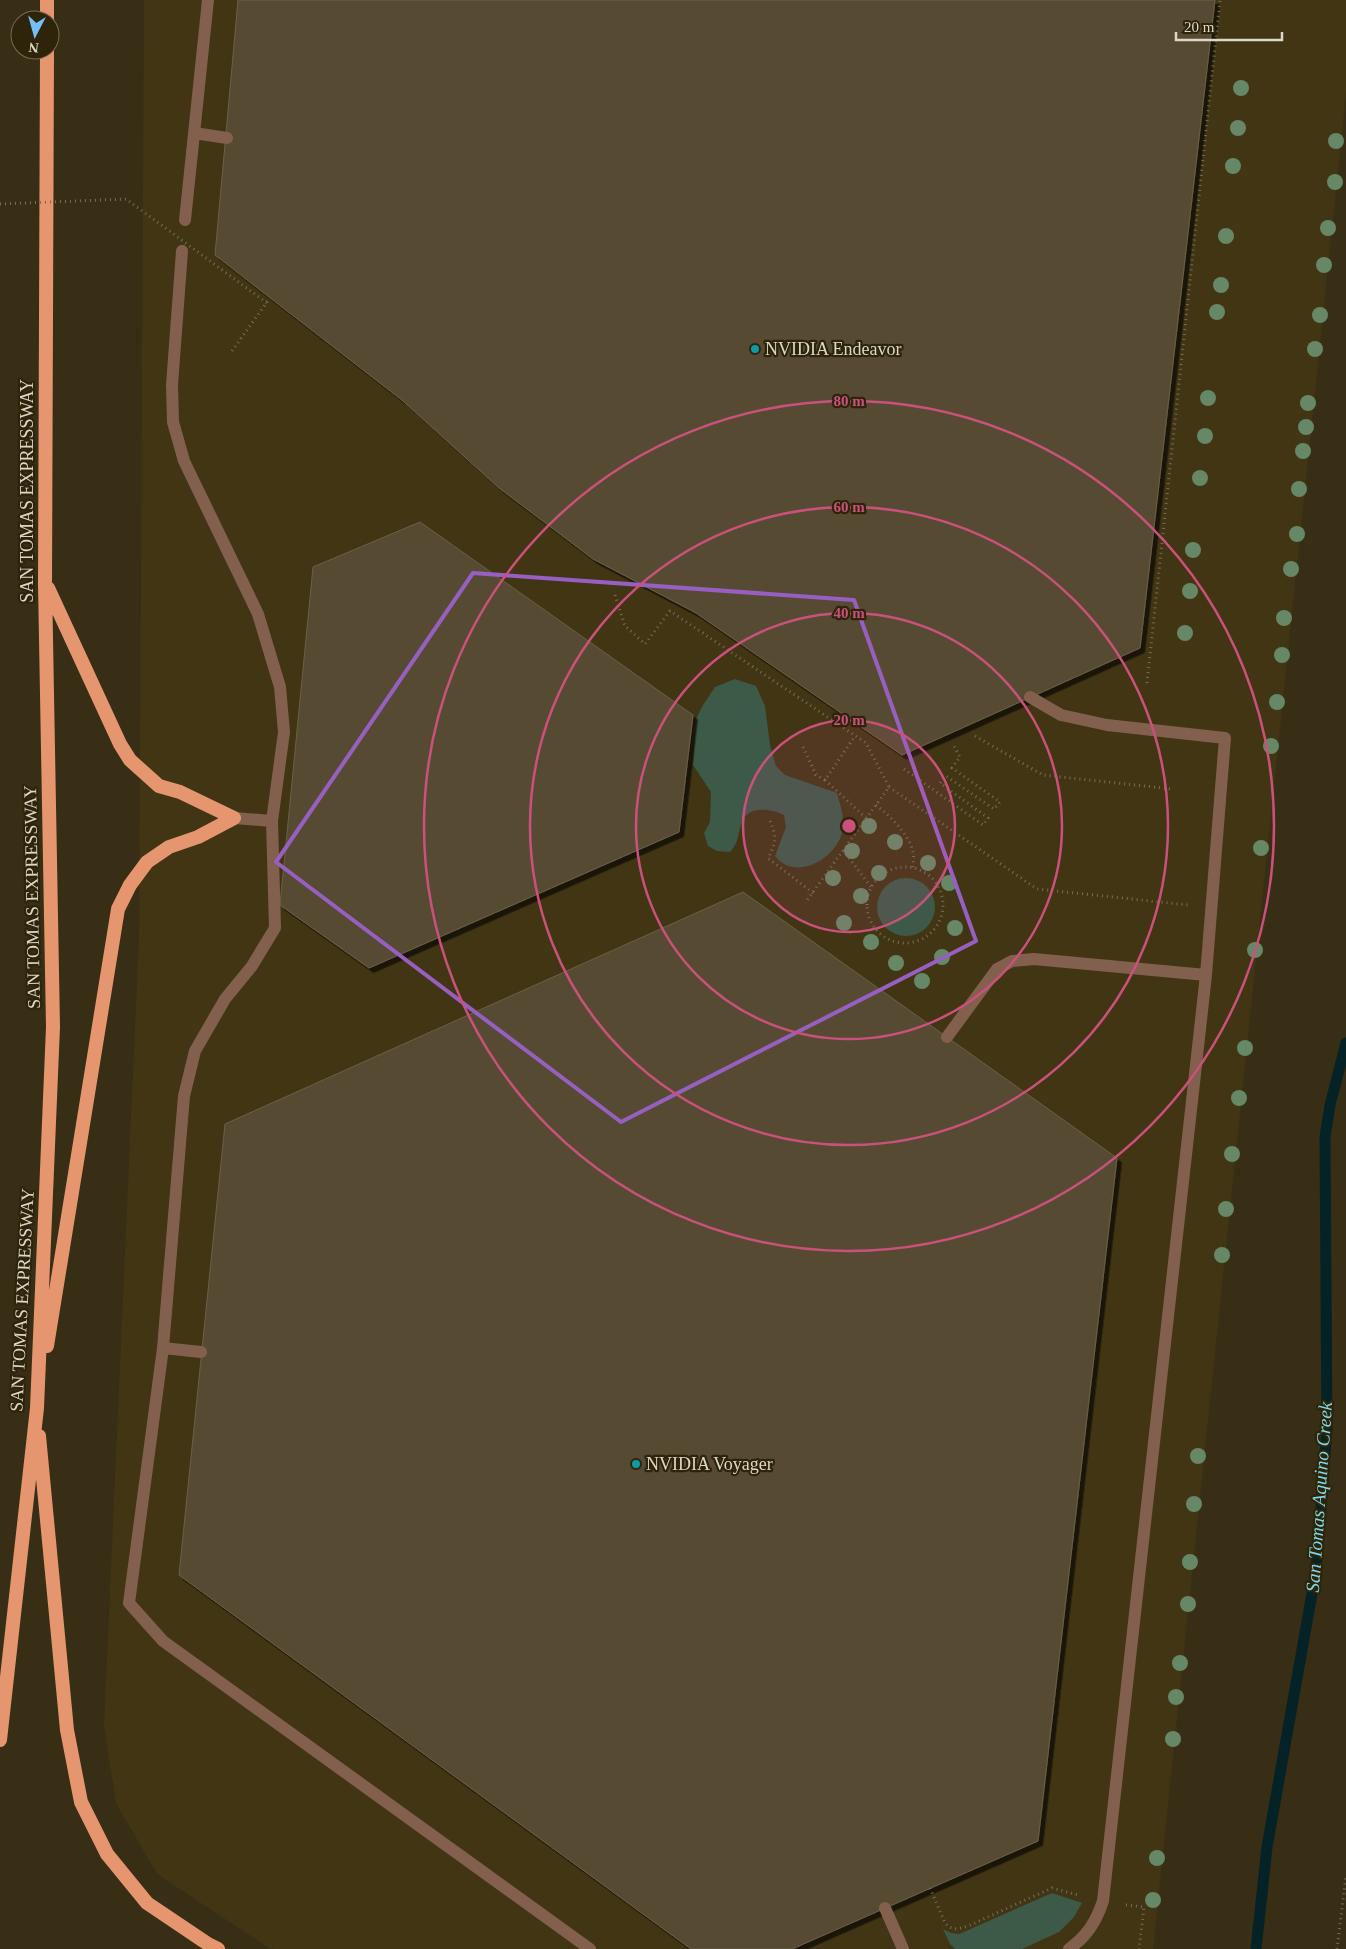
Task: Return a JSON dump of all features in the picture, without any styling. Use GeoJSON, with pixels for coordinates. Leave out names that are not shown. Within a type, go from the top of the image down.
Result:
{"type":"FeatureCollection","features":[{"type":"Feature","properties":{"kind":"highway","name":"SAN TOMAS EXPRESSWAY"},"geometry":{"type":"LineString","coordinates":[[0,1740],[37,1408],[53,1027],[45,583],[47,60]]}},
{"type":"Feature","properties":{"kind":"highway"},"geometry":{"type":"LineString","coordinates":[[45,583],[120,744],[130,760],[159,786],[180,792],[234,818]]}},
{"type":"Feature","properties":{"kind":"highway"},"geometry":{"type":"LineString","coordinates":[[218,1949],[147,1903],[107,1854],[81,1802],[67,1730],[37,1408],[118,909],[130,885],[147,862],[169,847],[198,837],[234,818]]}},
{"type":"Feature","properties":{"kind":"lane"},"geometry":{"type":"LineString","coordinates":[[185,220],[208,0]]}},
{"type":"Feature","properties":{"kind":"lane"},"geometry":{"type":"LineString","coordinates":[[194,133],[226,138]]}},
{"type":"Feature","properties":{"kind":"lane"},"geometry":{"type":"LineString","coordinates":[[182,251],[172,385],[172,422],[184,461],[258,614],[280,687],[284,732],[272,821],[275,928],[252,966],[225,998],[195,1051],[184,1096],[163,1348],[129,1603],[163,1641],[590,1949]]}},
{"type":"Feature","properties":{"kind":"lane"},"geometry":{"type":"LineString","coordinates":[[1030,697],[1060,715],[1107,725],[1225,738],[1206,975],[1103,1901],[1097,1920],[1084,1938],[1069,1949]]}},
{"type":"Feature","properties":{"kind":"lane"},"geometry":{"type":"LineString","coordinates":[[234,818],[272,821]]}},
{"type":"Feature","properties":{"kind":"lane"},"geometry":{"type":"LineString","coordinates":[[947,1037],[997,969],[1012,961],[1034,959],[1206,975]]}},
{"type":"Feature","properties":{"kind":"lane"},"geometry":{"type":"LineString","coordinates":[[163,1348],[201,1352]]}},
{"type":"Feature","properties":{"kind":"lane"},"geometry":{"type":"LineString","coordinates":[[885,1908],[903,1949]]}},
{"type":"Feature","properties":{"kind":"path"},"geometry":{"type":"LineString","coordinates":[[1147,683],[1220,0]]}},
{"type":"Feature","properties":{"kind":"path"},"geometry":{"type":"LineString","coordinates":[[0,204],[126,199],[266,303]]}},
{"type":"Feature","properties":{"kind":"path"},"geometry":{"type":"LineString","coordinates":[[232,351],[270,298]]}},
{"type":"Feature","properties":{"kind":"path"},"geometry":{"type":"LineString","coordinates":[[615,595],[625,626],[644,644],[670,612],[866,743],[889,787],[1037,889],[1211,908]]}},
{"type":"Feature","properties":{"kind":"path"},"geometry":{"type":"LineString","coordinates":[[825,780],[855,736]]}},
{"type":"Feature","properties":{"kind":"path"},"geometry":{"type":"LineString","coordinates":[[975,736],[1043,775],[1172,790]]}},
{"type":"Feature","properties":{"kind":"path"},"geometry":{"type":"LineString","coordinates":[[904,769],[983,825],[988,818],[940,783],[946,776],[994,809],[1000,802],[952,768],[960,757],[954,746]]}},
{"type":"Feature","properties":{"kind":"path"},"geometry":{"type":"LineString","coordinates":[[803,747],[816,775],[825,780],[866,818]]}},
{"type":"Feature","properties":{"kind":"path"},"geometry":{"type":"LineString","coordinates":[[805,903],[889,787]]}},
{"type":"Feature","properties":{"kind":"path"},"geometry":{"type":"LineString","coordinates":[[876,805],[890,816],[904,835],[913,851],[913,868]]}},
{"type":"Feature","properties":{"kind":"path"},"geometry":{"type":"LineString","coordinates":[[770,821],[776,834],[774,848],[768,858],[813,893]]}},
{"type":"Feature","properties":{"kind":"path"},"geometry":{"type":"LineString","coordinates":[[843,850],[871,887]]}},
{"type":"Feature","properties":{"kind":"path"},"geometry":{"type":"LineString","coordinates":[[901,867],[913,868],[924,872],[935,881],[941,892],[943,905],[941,918],[934,930],[924,938],[912,942],[899,943],[887,939],[877,932],[870,922],[867,898],[871,887],[879,877],[889,870],[901,867]]}},
{"type":"Feature","properties":{"kind":"path"},"geometry":{"type":"LineString","coordinates":[[1337,1949],[1346,1876]]}},
{"type":"Feature","properties":{"kind":"path"},"geometry":{"type":"LineString","coordinates":[[930,1888],[945,1923],[948,1927],[956,1930],[1052,1888],[1103,1901],[1144,1908],[1140,1949]]}},
{"type":"Feature","properties":{"kind":"highlighted area"},"geometry":{"type":"Polygon","coordinates":[[[473,573],[854,600],[976,941],[621,1122],[276,862],[473,573]]]}},
{"type":"Feature","properties":{"kind":"shaded area"},"geometry":{"type":"Polygon","coordinates":[[[144,0],[1346,0],[1346,94],[1153,1949],[274,1949],[269,1948],[157,1874],[116,1803],[104,1726],[139,937],[144,0]]]}},
{"type":"Feature","properties":{"kind":"green space"},"geometry":{"type":"Polygon","coordinates":[[[735,679],[756,686],[765,706],[770,745],[776,766],[785,775],[837,793],[843,820],[841,836],[830,853],[812,865],[792,867],[783,863],[775,856],[786,827],[784,815],[773,811],[761,810],[749,813],[742,822],[737,841],[730,852],[717,851],[708,846],[704,833],[710,822],[711,792],[693,765],[696,719],[715,687],[735,679]]]}},
{"type":"Feature","properties":{"kind":"green space"},"geometry":{"type":"Polygon","coordinates":[[[906,878],[922,883],[930,891],[935,907],[930,923],[922,931],[906,936],[890,931],[882,923],[877,907],[882,891],[890,883],[906,878]]]}},
{"type":"Feature","properties":{"kind":"green space"},"geometry":{"type":"Polygon","coordinates":[[[1052,1893],[1082,1903],[1074,1917],[1059,1932],[1022,1949],[955,1949],[950,1944],[943,1929],[959,1934],[1052,1893]]]}},
{"type":"Feature","properties":{"kind":"building","name":"NVIDIA Endeavor"},"geometry":{"type":"Polygon","coordinates":[[[238,0],[1215,0],[1140,648],[902,755],[696,613],[593,559],[499,488],[403,401],[215,255],[238,0]]]}},
{"type":"Feature","properties":{"kind":"building"},"geometry":{"type":"Polygon","coordinates":[[[420,522],[693,715],[679,832],[369,968],[280,905],[313,567],[420,522]]]}},
{"type":"Feature","properties":{"kind":"building","name":"NVIDIA Voyager"},"geometry":{"type":"Polygon","coordinates":[[[743,892],[1117,1158],[1038,1841],[792,1949],[691,1949],[179,1575],[225,1124],[743,892]]]}},
{"type":"Feature","properties":{"kind":"waterway","name":"San Tomas Aquino Creek"},"geometry":{"type":"LineString","coordinates":[[1256,1949],[1267,1847],[1316,1571],[1327,1429],[1325,1137],[1330,1105],[1346,1043]]}},
{"type":"Feature","properties":{"kind":"place","name":"NVIDIA Endeavor"},"geometry":{"type":"Point","coordinates":[755,349]}},
{"type":"Feature","properties":{"kind":"place","name":"NVIDIA Voyager"},"geometry":{"type":"Point","coordinates":[636,1464]}}]}
